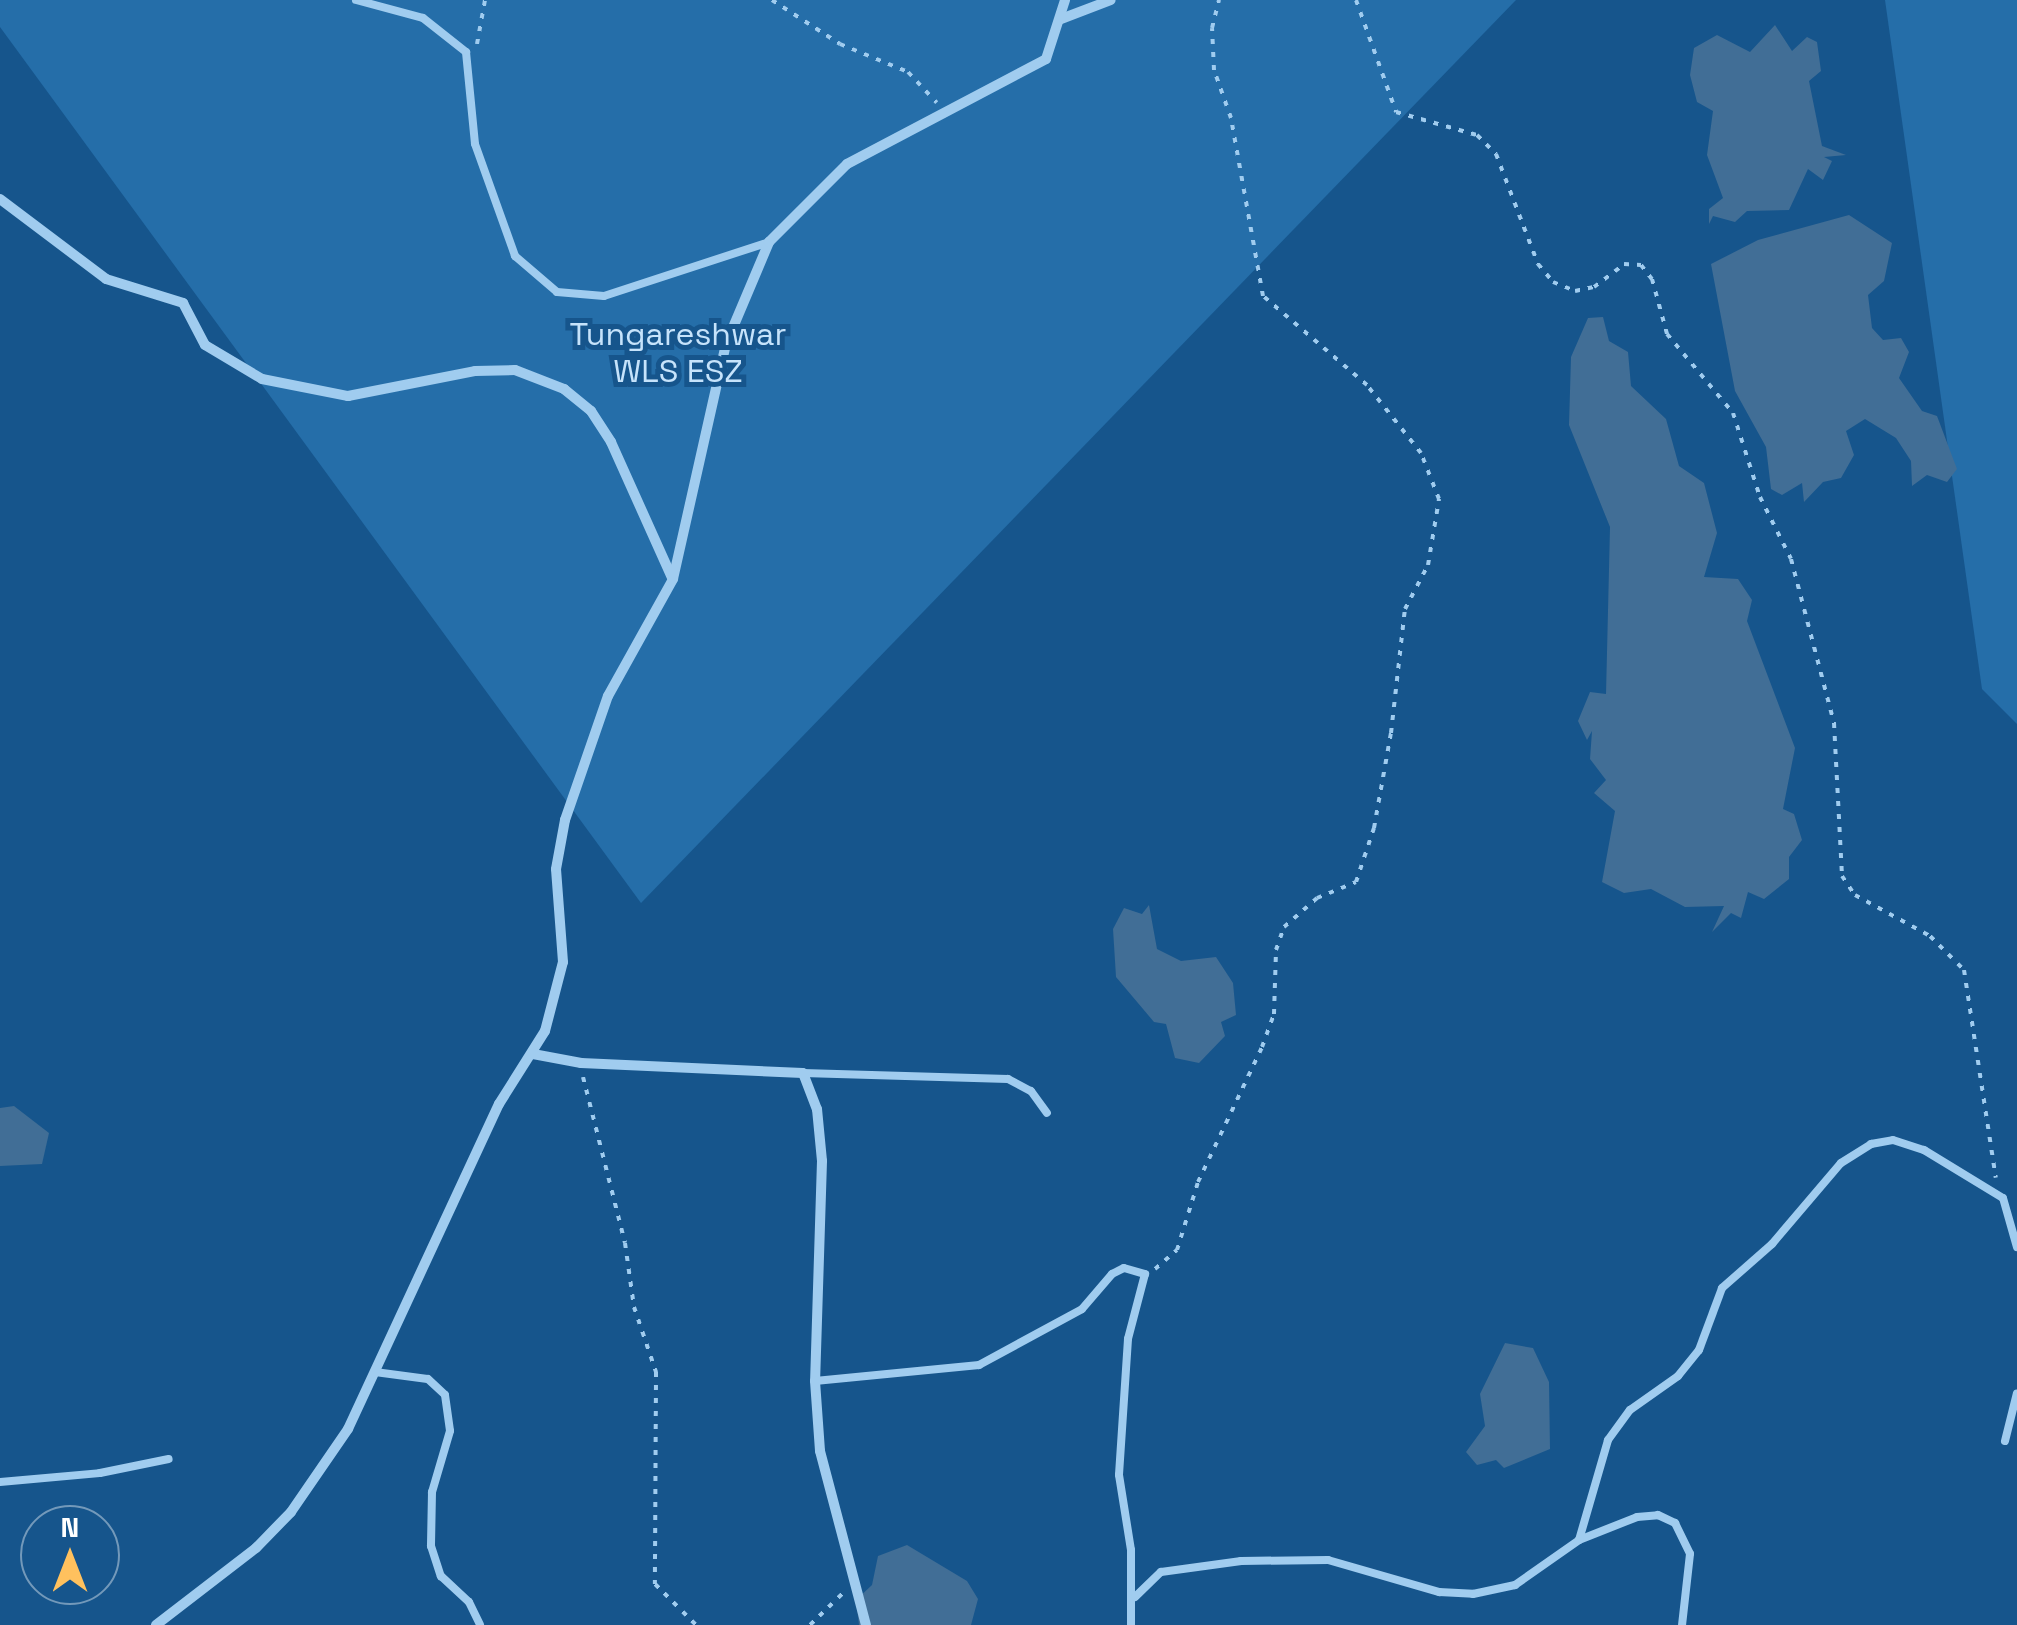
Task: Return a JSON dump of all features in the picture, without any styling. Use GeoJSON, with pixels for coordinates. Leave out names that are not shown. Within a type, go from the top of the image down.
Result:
{"type":"FeatureCollection","features":[{"type":"Feature","properties":{"kind":"street"},"geometry":{"type":"LineString","coordinates":[[156,1625],[256,1548],[291,1512],[348,1429],[499,1104],[533,1054],[561,972],[556,869],[565,820],[608,696],[673,579],[726,344],[769,242],[847,164],[1046,59],[1064,0]]}},
{"type":"Feature","properties":{"kind":"street"},"geometry":{"type":"LineString","coordinates":[[1061,19],[1111,0]]}},
{"type":"Feature","properties":{"kind":"street"},"geometry":{"type":"LineString","coordinates":[[0,199],[106,279],[183,303],[205,345],[262,379],[348,396],[474,371],[514,370],[564,389],[592,411],[612,442],[673,579]]}},
{"type":"Feature","properties":{"kind":"street"},"geometry":{"type":"LineString","coordinates":[[533,1054],[581,1063],[804,1073],[817,1109],[822,1161],[815,1381],[820,1452],[866,1625]]}},
{"type":"Feature","properties":{"kind":"lane"},"geometry":{"type":"LineString","coordinates":[[356,0],[424,18],[466,52],[473,79],[475,144],[515,256],[557,292],[604,296],[769,242]]}},
{"type":"Feature","properties":{"kind":"lane"},"geometry":{"type":"LineString","coordinates":[[804,1073],[1008,1079],[1030,1091],[1047,1113]]}},
{"type":"Feature","properties":{"kind":"lane"},"geometry":{"type":"LineString","coordinates":[[1579,1540],[1608,1440],[1630,1410],[1678,1376],[1699,1350],[1722,1288],[1772,1244],[1841,1163],[1871,1144],[1893,1140],[2003,1198],[2017,1247]]}},
{"type":"Feature","properties":{"kind":"lane"},"geometry":{"type":"LineString","coordinates":[[815,1381],[980,1364],[1082,1309],[1112,1274],[1124,1268],[1145,1274],[1128,1338],[1119,1474],[1135,1596],[1132,1625]]}},
{"type":"Feature","properties":{"kind":"lane"},"geometry":{"type":"LineString","coordinates":[[375,1372],[428,1380],[444,1395],[450,1431],[432,1492],[431,1546],[441,1576],[469,1602],[480,1625]]}},
{"type":"Feature","properties":{"kind":"lane"},"geometry":{"type":"LineString","coordinates":[[2005,1441],[2017,1393]]}},
{"type":"Feature","properties":{"kind":"lane"},"geometry":{"type":"LineString","coordinates":[[0,1482],[100,1474],[169,1459]]}},
{"type":"Feature","properties":{"kind":"lane"},"geometry":{"type":"LineString","coordinates":[[1135,1596],[1161,1572],[1194,1564],[1328,1560],[1440,1592],[1473,1594],[1515,1586],[1579,1540],[1636,1517],[1675,1522],[1690,1554],[1682,1625]]}},
{"type":"Feature","properties":{"kind":"path"},"geometry":{"type":"LineString","coordinates":[[473,79],[485,0]]}},
{"type":"Feature","properties":{"kind":"path"},"geometry":{"type":"LineString","coordinates":[[772,0],[840,44],[908,72],[942,112]]}},
{"type":"Feature","properties":{"kind":"path"},"geometry":{"type":"LineString","coordinates":[[1145,1274],[1170,1262],[1177,1250],[1198,1182],[1262,1047],[1274,1014],[1276,950],[1284,926],[1298,910],[1356,882],[1388,752],[1405,608],[1428,565],[1439,499],[1421,452],[1367,385],[1263,296],[1230,118],[1214,70],[1212,28],[1219,0]]}},
{"type":"Feature","properties":{"kind":"path"},"geometry":{"type":"LineString","coordinates":[[1356,0],[1396,112],[1477,136],[1496,154],[1538,264],[1553,282],[1575,290],[1594,287],[1624,264],[1641,265],[1652,279],[1668,334],[1733,413],[1760,497],[1791,558],[1834,723],[1842,876],[1855,895],[1930,936],[1964,970],[1976,1022],[1988,1153],[2003,1198]]}},
{"type":"Feature","properties":{"kind":"path"},"geometry":{"type":"LineString","coordinates":[[581,1063],[634,1307],[656,1372],[655,1584],[696,1625]]}},
{"type":"Feature","properties":{"kind":"path"},"geometry":{"type":"LineString","coordinates":[[810,1625],[855,1582]]}},
{"type":"Feature","properties":{"kind":"green space","name":"Tungareshwar WLS ESZ"},"geometry":{"type":"Polygon","coordinates":[[[0,0],[1516,0],[641,903],[0,27],[0,0]]]}},
{"type":"Feature","properties":{"kind":"green space"},"geometry":{"type":"Polygon","coordinates":[[[1885,0],[2017,0],[2017,724],[1982,689],[1885,0]]]}},
{"type":"Feature","properties":{"kind":"shaded area"},"geometry":{"type":"Polygon","coordinates":[[[1775,25],[1792,51],[1807,37],[1817,42],[1821,71],[1809,81],[1822,146],[1846,155],[1824,157],[1832,161],[1823,180],[1808,169],[1789,210],[1747,211],[1735,222],[1713,216],[1709,224],[1709,209],[1723,198],[1707,155],[1713,111],[1697,102],[1690,75],[1694,48],[1717,35],[1750,52],[1775,25]]]}},
{"type":"Feature","properties":{"kind":"shaded area"},"geometry":{"type":"Polygon","coordinates":[[[1849,215],[1892,243],[1884,281],[1868,295],[1872,328],[1883,340],[1901,338],[1909,352],[1899,378],[1922,411],[1937,416],[1957,469],[1947,482],[1927,475],[1912,486],[1911,461],[1896,438],[1865,419],[1846,431],[1854,455],[1841,478],[1823,482],[1804,502],[1802,483],[1782,495],[1771,489],[1766,447],[1735,391],[1711,264],[1758,240],[1849,215]]]}},
{"type":"Feature","properties":{"kind":"shaded area"},"geometry":{"type":"Polygon","coordinates":[[[1603,317],[1609,341],[1628,352],[1631,386],[1666,419],[1679,466],[1704,483],[1717,533],[1704,577],[1738,579],[1752,600],[1747,621],[1795,748],[1783,809],[1794,814],[1802,840],[1789,857],[1789,879],[1764,899],[1748,892],[1741,918],[1731,913],[1712,932],[1724,906],[1685,907],[1651,889],[1624,893],[1602,882],[1615,811],[1594,793],[1606,780],[1590,759],[1592,731],[1587,740],[1578,721],[1590,692],[1606,694],[1610,527],[1569,425],[1571,357],[1588,318],[1603,317]]]}},
{"type":"Feature","properties":{"kind":"shaded area"},"geometry":{"type":"Polygon","coordinates":[[[1149,905],[1157,949],[1181,961],[1216,957],[1233,983],[1236,1015],[1221,1022],[1225,1036],[1199,1063],[1175,1058],[1166,1024],[1154,1022],[1116,977],[1113,929],[1124,908],[1142,914],[1149,905]]]}},
{"type":"Feature","properties":{"kind":"shaded area"},"geometry":{"type":"Polygon","coordinates":[[[14,1106],[49,1133],[42,1164],[0,1166],[0,1108],[14,1106]]]}},
{"type":"Feature","properties":{"kind":"shaded area"},"geometry":{"type":"Polygon","coordinates":[[[1505,1343],[1533,1348],[1549,1382],[1550,1449],[1504,1468],[1496,1460],[1477,1465],[1466,1452],[1485,1426],[1480,1394],[1505,1343]]]}},
{"type":"Feature","properties":{"kind":"shaded area"},"geometry":{"type":"Polygon","coordinates":[[[907,1545],[967,1581],[978,1599],[971,1625],[859,1625],[856,1600],[872,1585],[878,1556],[907,1545]]]}}]}
